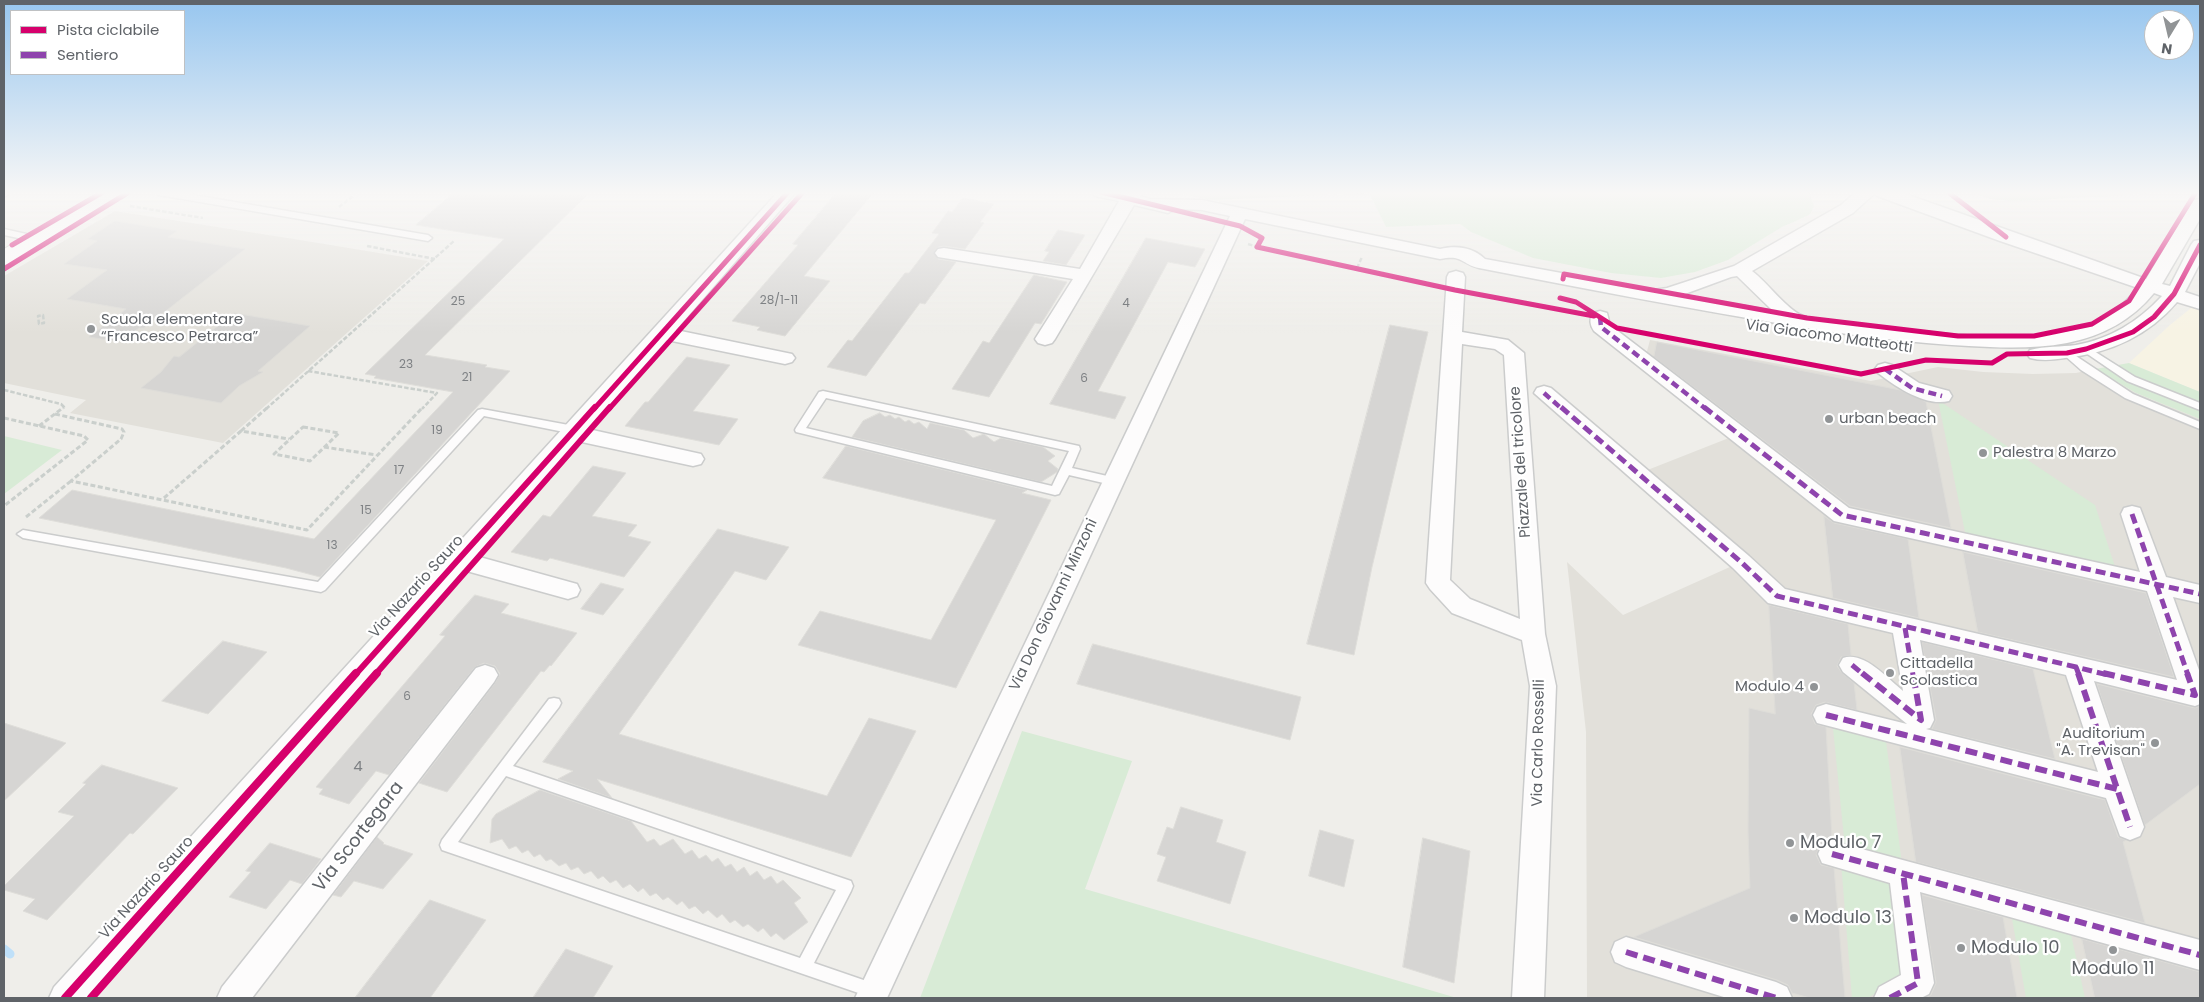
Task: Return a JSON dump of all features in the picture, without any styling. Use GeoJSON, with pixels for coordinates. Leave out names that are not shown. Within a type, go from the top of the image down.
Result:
{"type":"FeatureCollection","features":[{"type":"Feature","properties":{"kind":"street"},"geometry":{"type":"LineString","coordinates":[[4,258],[37,239]]}},
{"type":"Feature","properties":{"kind":"street","name":"Via Nazario Sauro"},"geometry":{"type":"LineString","coordinates":[[65,998],[663,333],[744,239]]}},
{"type":"Feature","properties":{"kind":"street"},"geometry":{"type":"LineString","coordinates":[[1045,339],[1105,239]]}},
{"type":"Feature","properties":{"kind":"street","name":"Via Don Giovanni Minzoni"},"geometry":{"type":"LineString","coordinates":[[873,995],[1112,481],[1228,239]]}},
{"type":"Feature","properties":{"kind":"street","name":"Via Giacomo Matteotti"},"geometry":{"type":"LineString","coordinates":[[1297,239],[1361,260],[1437,260],[1462,253],[1469,255],[1477,269],[1793,334],[1897,349],[1992,354],[2076,351],[2133,332],[2154,317],[2174,294],[2199,250]]}},
{"type":"Feature","properties":{"kind":"street","name":"Via Giacomo Matteotti"},"geometry":{"type":"LineString","coordinates":[[1333,239],[1437,260],[1447,275],[1456,277],[1477,269],[1652,295],[1799,322],[1925,338],[2016,342],[2039,341],[2095,329],[2132,308],[2151,286],[2179,239]]}},
{"type":"Feature","properties":{"kind":"street"},"geometry":{"type":"LineString","coordinates":[[1652,295],[1670,293],[1726,273],[1740,270],[1795,239]]}},
{"type":"Feature","properties":{"kind":"street"},"geometry":{"type":"LineString","coordinates":[[2011,239],[2200,303]]}},
{"type":"Feature","properties":{"kind":"street"},"geometry":{"type":"LineString","coordinates":[[2175,246],[2199,250]]}},
{"type":"Feature","properties":{"kind":"street"},"geometry":{"type":"LineString","coordinates":[[944,253],[1085,275]]}},
{"type":"Feature","properties":{"kind":"street"},"geometry":{"type":"LineString","coordinates":[[1740,270],[1752,279],[1787,314],[1799,322]]}},
{"type":"Feature","properties":{"kind":"street"},"geometry":{"type":"LineString","coordinates":[[1456,277],[1438,582],[1461,606],[1533,634]]}},
{"type":"Feature","properties":{"kind":"street"},"geometry":{"type":"LineString","coordinates":[[1600,317],[1601,327],[1842,516],[2200,594]]}},
{"type":"Feature","properties":{"kind":"street"},"geometry":{"type":"LineString","coordinates":[[663,333],[785,358]]}},
{"type":"Feature","properties":{"kind":"street","name":"Piazzale del tricolore"},"geometry":{"type":"LineString","coordinates":[[1453,337],[1501,344],[1514,353],[1533,634]]}},
{"type":"Feature","properties":{"kind":"street"},"geometry":{"type":"LineString","coordinates":[[1885,368],[1912,388],[1942,396]]}},
{"type":"Feature","properties":{"kind":"street"},"geometry":{"type":"LineString","coordinates":[[1544,393],[1742,562],[1777,596],[1905,628],[2197,695]]}},
{"type":"Feature","properties":{"kind":"street"},"geometry":{"type":"LineString","coordinates":[[573,431],[693,459]]}},
{"type":"Feature","properties":{"kind":"street"},"geometry":{"type":"LineString","coordinates":[[2132,514],[2197,695]]}},
{"type":"Feature","properties":{"kind":"street","name":"Via Nazario Sauro"},"geometry":{"type":"LineString","coordinates":[[458,560],[568,590]]}},
{"type":"Feature","properties":{"kind":"street"},"geometry":{"type":"LineString","coordinates":[[1852,665],[1921,720],[1905,628]]}},
{"type":"Feature","properties":{"kind":"street","name":"Via Carlo Rosselli"},"geometry":{"type":"LineString","coordinates":[[1528,998],[1543,686],[1533,634]]}},
{"type":"Feature","properties":{"kind":"street"},"geometry":{"type":"LineString","coordinates":[[2076,667],[2130,827]]}},
{"type":"Feature","properties":{"kind":"street","name":"Via Scortegara"},"geometry":{"type":"LineString","coordinates":[[233,998],[485,675]]}},
{"type":"Feature","properties":{"kind":"street"},"geometry":{"type":"LineString","coordinates":[[1826,716],[2118,789]]}},
{"type":"Feature","properties":{"kind":"street"},"geometry":{"type":"LineString","coordinates":[[1832,854],[2200,955]]}},
{"type":"Feature","properties":{"kind":"street"},"geometry":{"type":"LineString","coordinates":[[1890,998],[1918,983],[1903,873]]}},
{"type":"Feature","properties":{"kind":"street"},"geometry":{"type":"LineString","coordinates":[[1626,952],[1776,998]]}},
{"type":"Feature","properties":{"kind":"lane"},"geometry":{"type":"LineString","coordinates":[[2076,351],[2131,379],[2200,407]]}},
{"type":"Feature","properties":{"kind":"lane"},"geometry":{"type":"LineString","coordinates":[[2076,351],[2085,368],[2129,396],[2200,426]]}},
{"type":"Feature","properties":{"kind":"lane"},"geometry":{"type":"LineString","coordinates":[[824,394],[1075,449],[1066,470],[1055,491],[800,430],[824,394]]}},
{"type":"Feature","properties":{"kind":"lane"},"geometry":{"type":"LineString","coordinates":[[23,534],[321,587],[482,412],[573,431]]}},
{"type":"Feature","properties":{"kind":"lane"},"geometry":{"type":"LineString","coordinates":[[1066,470],[1112,481]]}},
{"type":"Feature","properties":{"kind":"lane"},"geometry":{"type":"LineString","coordinates":[[554,702],[447,845],[804,966],[873,995]]}},
{"type":"Feature","properties":{"kind":"lane"},"geometry":{"type":"LineString","coordinates":[[503,768],[846,886],[804,966]]}},
{"type":"Feature","properties":{"kind":"path"},"geometry":{"type":"LineString","coordinates":[[1257,246],[1262,239]]}},
{"type":"Feature","properties":{"kind":"path"},"geometry":{"type":"LineString","coordinates":[[163,499],[454,241]]}},
{"type":"Feature","properties":{"kind":"path"},"geometry":{"type":"LineString","coordinates":[[71,481],[307,530],[437,393],[308,371]]}},
{"type":"Feature","properties":{"kind":"path"},"geometry":{"type":"LineString","coordinates":[[4,390],[62,404],[64,407],[39,426]]}},
{"type":"Feature","properties":{"kind":"path"},"geometry":{"type":"LineString","coordinates":[[24,518],[121,439],[124,432],[122,429],[55,414]]}},
{"type":"Feature","properties":{"kind":"path"},"geometry":{"type":"LineString","coordinates":[[4,418],[84,436],[88,440],[4,506]]}},
{"type":"Feature","properties":{"kind":"path"},"geometry":{"type":"LineString","coordinates":[[303,427],[339,433],[324,447],[310,461],[274,454],[303,427]]}},
{"type":"Feature","properties":{"kind":"path"},"geometry":{"type":"LineString","coordinates":[[240,431],[290,439]]}},
{"type":"Feature","properties":{"kind":"path"},"geometry":{"type":"LineString","coordinates":[[324,447],[377,455]]}},
{"type":"Feature","properties":{"kind":"shaded area"},"geometry":{"type":"Polygon","coordinates":[[[68,239],[292,239],[428,261],[223,443],[70,413],[86,400],[4,383],[4,276],[68,239]]]}},
{"type":"Feature","properties":{"kind":"shaded area"},"geometry":{"type":"Polygon","coordinates":[[[2200,301],[2200,392],[2129,363],[2170,325],[2200,301]]]}},
{"type":"Feature","properties":{"kind":"shaded area","name":"Cittadella Scolastica"},"geometry":{"type":"Polygon","coordinates":[[[1650,340],[1871,381],[1938,367],[1983,372],[2033,374],[2076,373],[2095,369],[2136,393],[2200,419],[2200,998],[1587,998],[1586,732],[1567,562],[1623,615],[1741,562],[1645,471],[1739,434],[1646,355],[1650,340]]]}},
{"type":"Feature","properties":{"kind":"green space"},"geometry":{"type":"Polygon","coordinates":[[[1487,239],[1763,239],[1728,260],[1695,272],[1661,278],[1611,273],[1533,258],[1487,239]]]}},
{"type":"Feature","properties":{"kind":"green space"},"geometry":{"type":"Polygon","coordinates":[[[2129,363],[2200,392],[2200,419],[2136,393],[2095,369],[2129,363]]]}},
{"type":"Feature","properties":{"kind":"green space","name":"Palestra 8 Marzo"},"geometry":{"type":"Polygon","coordinates":[[[1938,400],[2095,505],[2116,570],[1966,537],[1938,400]]]}},
{"type":"Feature","properties":{"kind":"green space"},"geometry":{"type":"Polygon","coordinates":[[[4,436],[62,450],[4,494],[4,436]]]}},
{"type":"Feature","properties":{"kind":"green space"},"geometry":{"type":"Polygon","coordinates":[[[1833,728],[1886,741],[1902,864],[1845,848],[1833,728]]]}},
{"type":"Feature","properties":{"kind":"green space"},"geometry":{"type":"Polygon","coordinates":[[[1022,731],[1132,761],[1085,889],[1457,998],[920,998],[1022,731]]]}},
{"type":"Feature","properties":{"kind":"green space"},"geometry":{"type":"Polygon","coordinates":[[[1841,862],[1895,876],[1908,976],[1867,998],[1852,998],[1841,862]]]}},
{"type":"Feature","properties":{"kind":"green space"},"geometry":{"type":"Polygon","coordinates":[[[2011,913],[2070,930],[2085,998],[2026,998],[2011,913]]]}},
{"type":"Feature","properties":{"kind":"building"},"geometry":{"type":"Polygon","coordinates":[[[88,239],[179,239],[245,249],[144,328],[139,328],[120,342],[89,337],[126,309],[67,299],[107,270],[64,264],[97,241],[88,239]]]}},
{"type":"Feature","properties":{"kind":"building"},"geometry":{"type":"Polygon","coordinates":[[[502,239],[543,239],[425,355],[487,365],[485,367],[510,371],[320,577],[286,568],[39,518],[72,490],[314,539],[453,392],[374,378],[376,376],[365,374],[504,239],[502,239]]]}},
{"type":"Feature","properties":{"kind":"building"},"geometry":{"type":"Polygon","coordinates":[[[797,239],[835,239],[804,276],[830,281],[785,336],[757,330],[760,327],[732,321],[798,245],[793,244],[797,239]]]}},
{"type":"Feature","properties":{"kind":"building"},"geometry":{"type":"Polygon","coordinates":[[[935,239],[972,239],[965,249],[944,246],[938,247],[934,252],[938,259],[956,262],[925,304],[920,303],[866,376],[827,367],[848,340],[852,341],[905,273],[909,273],[935,239]]]}},
{"type":"Feature","properties":{"kind":"building"},"geometry":{"type":"Polygon","coordinates":[[[1053,239],[1083,239],[1066,265],[1043,261],[1049,252],[1045,251],[1053,239]]]}},
{"type":"Feature","properties":{"kind":"building"},"geometry":{"type":"Polygon","coordinates":[[[1146,239],[1205,249],[1195,267],[1168,262],[1098,391],[1126,397],[1115,419],[1050,404],[1146,239]]]}},
{"type":"Feature","properties":{"kind":"building"},"geometry":{"type":"Polygon","coordinates":[[[1034,275],[1067,282],[1041,324],[1035,323],[989,397],[952,389],[983,341],[989,343],[1034,275]]]}},
{"type":"Feature","properties":{"kind":"building"},"geometry":{"type":"Polygon","coordinates":[[[234,313],[310,326],[258,371],[263,372],[239,386],[221,403],[141,388],[161,372],[174,356],[179,357],[234,313]]]}},
{"type":"Feature","properties":{"kind":"building"},"geometry":{"type":"Polygon","coordinates":[[[1390,325],[1428,332],[1372,567],[1354,655],[1307,644],[1390,325]]]}},
{"type":"Feature","properties":{"kind":"building","name":"urban beach"},"geometry":{"type":"Polygon","coordinates":[[[1657,342],[1900,390],[1926,402],[1951,528],[1850,506],[1654,357],[1657,342]]]}},
{"type":"Feature","properties":{"kind":"building"},"geometry":{"type":"Polygon","coordinates":[[[687,357],[730,365],[693,411],[738,419],[719,445],[625,426],[687,357]]]}},
{"type":"Feature","properties":{"kind":"building"},"geometry":{"type":"Polygon","coordinates":[[[880,413],[885,417],[890,415],[895,419],[899,417],[905,422],[909,420],[914,424],[919,422],[927,429],[930,423],[964,430],[973,438],[984,434],[994,442],[1001,438],[1043,447],[1055,456],[1048,461],[1058,469],[1057,472],[1041,482],[852,437],[863,421],[880,413]]]}},
{"type":"Feature","properties":{"kind":"building"},"geometry":{"type":"Polygon","coordinates":[[[846,446],[1027,490],[1022,493],[1051,500],[956,688],[798,645],[820,611],[931,640],[996,520],[823,478],[846,446]]]}},
{"type":"Feature","properties":{"kind":"building"},"geometry":{"type":"Polygon","coordinates":[[[593,466],[626,473],[592,516],[637,525],[628,536],[651,542],[624,577],[550,558],[547,561],[511,552],[543,515],[550,517],[593,466]]]}},
{"type":"Feature","properties":{"kind":"building"},"geometry":{"type":"Polygon","coordinates":[[[1824,516],[1834,523],[1908,539],[1919,618],[1833,598],[1824,516]]]}},
{"type":"Feature","properties":{"kind":"building"},"geometry":{"type":"Polygon","coordinates":[[[718,529],[789,547],[766,580],[735,571],[619,734],[827,796],[869,718],[916,731],[851,857],[597,779],[612,798],[558,779],[573,771],[543,762],[718,529]]]}},
{"type":"Feature","properties":{"kind":"building"},"geometry":{"type":"Polygon","coordinates":[[[1963,552],[2146,593],[2174,677],[1978,632],[1963,552]]]}},
{"type":"Feature","properties":{"kind":"building"},"geometry":{"type":"Polygon","coordinates":[[[601,583],[624,589],[603,615],[581,609],[601,583]]]}},
{"type":"Feature","properties":{"kind":"building"},"geometry":{"type":"Polygon","coordinates":[[[475,595],[509,604],[501,613],[577,633],[551,666],[544,672],[541,671],[447,792],[419,783],[495,683],[500,674],[495,666],[484,663],[475,667],[389,775],[376,771],[349,804],[319,794],[323,789],[316,787],[445,636],[440,635],[475,595]]]}},
{"type":"Feature","properties":{"kind":"building","name":"Modulo 7"},"geometry":{"type":"Polygon","coordinates":[[[1769,605],[1848,624],[1851,655],[1841,657],[1837,666],[1854,683],[1857,710],[1825,702],[1816,705],[1811,714],[1815,724],[1826,727],[1832,839],[1820,844],[1816,855],[1821,865],[1834,868],[1845,998],[1810,998],[1792,993],[1788,985],[1777,980],[1634,937],[1750,888],[1748,831],[1749,708],[1775,714],[1769,605]]]}},
{"type":"Feature","properties":{"kind":"building"},"geometry":{"type":"Polygon","coordinates":[[[223,641],[267,652],[208,714],[162,701],[223,641]]]}},
{"type":"Feature","properties":{"kind":"building"},"geometry":{"type":"Polygon","coordinates":[[[1922,642],[2033,669],[2055,759],[1932,729],[1936,720],[1922,642]]]}},
{"type":"Feature","properties":{"kind":"building"},"geometry":{"type":"Polygon","coordinates":[[[1093,644],[1301,697],[1290,740],[1077,684],[1093,644]]]}},
{"type":"Feature","properties":{"kind":"building","name":"Auditorium \"A. Trevisan\""},"geometry":{"type":"Polygon","coordinates":[[[2097,684],[2195,708],[2200,706],[2200,784],[2145,825],[2097,684]]]}},
{"type":"Feature","properties":{"kind":"building"},"geometry":{"type":"Polygon","coordinates":[[[4,723],[66,743],[4,801],[4,723]]]}},
{"type":"Feature","properties":{"kind":"building"},"geometry":{"type":"Polygon","coordinates":[[[1900,747],[2105,800],[2118,837],[2126,840],[2123,842],[2145,923],[1916,862],[1900,747]]]}},
{"type":"Feature","properties":{"kind":"building"},"geometry":{"type":"Polygon","coordinates":[[[102,765],[178,788],[133,834],[130,833],[47,920],[23,911],[35,899],[4,890],[4,886],[74,816],[58,812],[86,784],[83,783],[102,765]]]}},
{"type":"Feature","properties":{"kind":"building"},"geometry":{"type":"Polygon","coordinates":[[[540,790],[631,821],[647,842],[654,839],[660,846],[673,839],[685,854],[692,850],[699,859],[706,855],[712,862],[718,858],[725,867],[731,864],[737,872],[744,867],[750,876],[757,871],[764,880],[771,876],[777,884],[783,880],[801,898],[794,903],[808,922],[784,940],[776,933],[771,937],[763,928],[758,932],[748,924],[743,927],[735,920],[730,923],[722,914],[717,918],[708,910],[703,914],[695,906],[689,909],[682,901],[677,905],[668,897],[663,900],[656,893],[650,896],[643,888],[638,892],[630,884],[623,888],[616,880],[610,883],[603,876],[598,879],[591,871],[584,874],[578,867],[571,870],[566,863],[559,866],[551,859],[546,861],[540,854],[534,857],[528,850],[522,853],[516,846],[509,849],[502,839],[490,843],[492,819],[496,814],[540,790]]]}},
{"type":"Feature","properties":{"kind":"building"},"geometry":{"type":"Polygon","coordinates":[[[1181,807],[1223,820],[1216,842],[1246,852],[1230,904],[1157,881],[1166,857],[1157,854],[1167,827],[1173,829],[1181,807]]]}},
{"type":"Feature","properties":{"kind":"building"},"geometry":{"type":"Polygon","coordinates":[[[1320,830],[1354,840],[1344,887],[1309,876],[1320,830]]]}},
{"type":"Feature","properties":{"kind":"building"},"geometry":{"type":"Polygon","coordinates":[[[377,837],[383,844],[413,854],[383,889],[354,881],[341,897],[333,895],[377,837]]]}},
{"type":"Feature","properties":{"kind":"building"},"geometry":{"type":"Polygon","coordinates":[[[1423,838],[1470,851],[1454,983],[1403,967],[1423,838]]]}},
{"type":"Feature","properties":{"kind":"building"},"geometry":{"type":"Polygon","coordinates":[[[270,843],[321,859],[302,884],[290,880],[266,909],[229,897],[251,872],[246,871],[270,843]]]}},
{"type":"Feature","properties":{"kind":"building","name":"Modulo 10"},"geometry":{"type":"Polygon","coordinates":[[[1922,895],[2003,917],[2017,998],[1925,998],[1931,995],[1936,983],[1922,895]]]}},
{"type":"Feature","properties":{"kind":"building"},"geometry":{"type":"Polygon","coordinates":[[[430,900],[486,920],[430,998],[355,998],[430,900]]]}},
{"type":"Feature","properties":{"kind":"building","name":"Modulo 11"},"geometry":{"type":"Polygon","coordinates":[[[2082,939],[2200,972],[2200,998],[2095,998],[2082,939]]]}},
{"type":"Feature","properties":{"kind":"building"},"geometry":{"type":"Polygon","coordinates":[[[566,949],[613,966],[593,998],[533,998],[566,949]]]}},
{"type":"Feature","properties":{"kind":"waterway"},"geometry":{"type":"LineString","coordinates":[[4,949],[10,954]]}},
{"type":"Feature","properties":{"kind":"marked path"},"geometry":{"type":"LineString","coordinates":[[1600,317],[1601,327],[1842,515],[2200,594]]}},
{"type":"Feature","properties":{"kind":"marked path"},"geometry":{"type":"LineString","coordinates":[[1885,369],[1912,388],[1942,396]]}},
{"type":"Feature","properties":{"kind":"marked path"},"geometry":{"type":"LineString","coordinates":[[1544,393],[1741,562],[1777,596],[2076,667]]}},
{"type":"Feature","properties":{"kind":"marked path"},"geometry":{"type":"LineString","coordinates":[[2130,827],[2076,667],[2195,695],[2132,514]]}},
{"type":"Feature","properties":{"kind":"marked path"},"geometry":{"type":"LineString","coordinates":[[1852,665],[1921,720],[1905,628]]}},
{"type":"Feature","properties":{"kind":"marked path"},"geometry":{"type":"LineString","coordinates":[[1826,715],[2117,789]]}},
{"type":"Feature","properties":{"kind":"marked path"},"geometry":{"type":"LineString","coordinates":[[1832,854],[2200,955]]}},
{"type":"Feature","properties":{"kind":"marked path"},"geometry":{"type":"LineString","coordinates":[[1890,998],[1918,983],[1903,873]]}},
{"type":"Feature","properties":{"kind":"marked path"},"geometry":{"type":"LineString","coordinates":[[1626,952],[1776,998]]}},
{"type":"Feature","properties":{"kind":"cycle path"},"geometry":{"type":"LineString","coordinates":[[12,245],[23,239]]}},
{"type":"Feature","properties":{"kind":"cycle path"},"geometry":{"type":"LineString","coordinates":[[4,269],[53,239]]}},
{"type":"Feature","properties":{"kind":"cycle path"},"geometry":{"type":"LineString","coordinates":[[65,998],[746,239]]}},
{"type":"Feature","properties":{"kind":"cycle path"},"geometry":{"type":"LineString","coordinates":[[91,998],[761,239]]}},
{"type":"Feature","properties":{"kind":"cycle path"},"geometry":{"type":"LineString","coordinates":[[1262,239],[1257,247],[1455,290],[1594,316]]}},
{"type":"Feature","properties":{"kind":"cycle path"},"geometry":{"type":"LineString","coordinates":[[1563,279],[1564,274],[1807,318],[1958,336],[2034,336],[2092,324],[2129,301],[2167,239]]}},
{"type":"Feature","properties":{"kind":"cycle path"},"geometry":{"type":"LineString","coordinates":[[1560,298],[1576,302],[1617,328],[1861,374],[1926,360],[1992,363],[2007,354],[2067,353],[2086,349],[2133,332],[2154,317],[2174,294],[2200,245]]}},
{"type":"Feature","properties":{"kind":"place","name":"Scuola elementare “Francesco Petrarca”"},"geometry":{"type":"Point","coordinates":[91,329]}},
{"type":"Feature","properties":{"kind":"place","name":"urban beach"},"geometry":{"type":"Point","coordinates":[1829,419]}},
{"type":"Feature","properties":{"kind":"place","name":"Palestra 8 Marzo"},"geometry":{"type":"Point","coordinates":[1983,453]}},
{"type":"Feature","properties":{"kind":"place","name":"Cittadella Scolastica"},"geometry":{"type":"Point","coordinates":[1890,673]}},
{"type":"Feature","properties":{"kind":"place","name":"Modulo 4"},"geometry":{"type":"Point","coordinates":[1814,687]}},
{"type":"Feature","properties":{"kind":"place","name":"Auditorium \"A. Trevisan\""},"geometry":{"type":"Point","coordinates":[2155,743]}},
{"type":"Feature","properties":{"kind":"place","name":"Modulo 7"},"geometry":{"type":"Point","coordinates":[1790,843]}},
{"type":"Feature","properties":{"kind":"place","name":"Modulo 13"},"geometry":{"type":"Point","coordinates":[1794,918]}},
{"type":"Feature","properties":{"kind":"place","name":"Modulo 10"},"geometry":{"type":"Point","coordinates":[1961,948]}},
{"type":"Feature","properties":{"kind":"place","name":"Modulo 11"},"geometry":{"type":"Point","coordinates":[2113,950]}}]}
